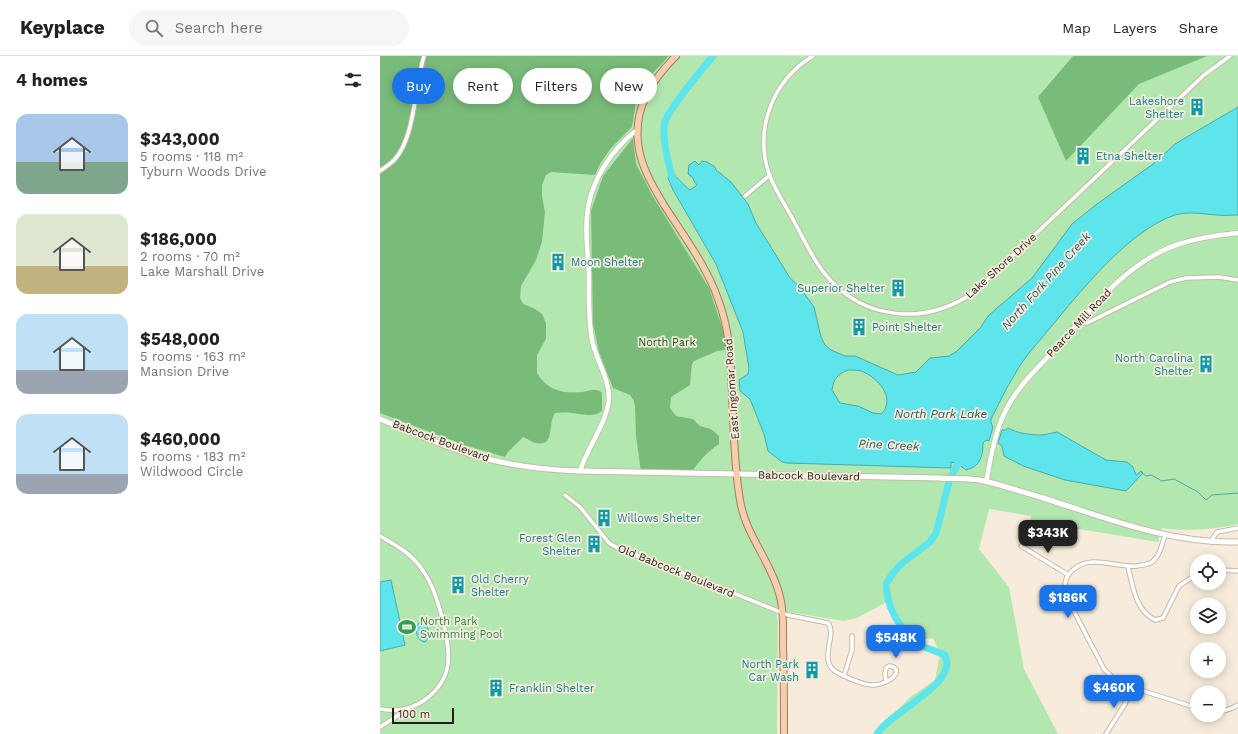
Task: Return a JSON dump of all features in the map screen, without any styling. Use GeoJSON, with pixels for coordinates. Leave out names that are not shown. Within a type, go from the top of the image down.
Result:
{"type":"FeatureCollection","features":[{"type":"Feature","properties":{"kind":"main road","name":"East Ingomar Road"},"geometry":{"type":"LineString","coordinates":[[676,56],[658,76],[645,97],[637,130],[639,150],[646,173],[656,192],[709,278],[725,319],[730,350],[737,474],[740,499],[745,520],[780,595],[783,613],[784,734]]}},
{"type":"Feature","properties":{"kind":"main road","name":"Babcock Boulevard"},"geometry":{"type":"LineString","coordinates":[[380,419],[448,446],[490,460],[542,469],[939,478],[986,482],[1027,493],[1132,527],[1165,535],[1211,541],[1238,542]]}},
{"type":"Feature","properties":{"kind":"street"},"geometry":{"type":"LineString","coordinates":[[380,170],[394,160],[402,149],[412,119],[418,79],[424,56]]}},
{"type":"Feature","properties":{"kind":"street","name":"Lake Shore Drive"},"geometry":{"type":"LineString","coordinates":[[813,56],[799,66],[790,75],[776,93],[770,108],[764,138],[766,160],[770,175],[776,190],[814,259],[824,274],[840,290],[862,304],[881,311],[912,314],[939,310],[965,298],[985,283],[1204,75],[1230,56]]}},
{"type":"Feature","properties":{"kind":"street"},"geometry":{"type":"LineString","coordinates":[[580,471],[606,413],[609,397],[607,382],[592,342],[589,320],[589,272],[586,229],[588,204],[594,186],[607,162],[624,141],[637,130]]}},
{"type":"Feature","properties":{"kind":"street"},"geometry":{"type":"LineString","coordinates":[[745,196],[770,175]]}},
{"type":"Feature","properties":{"kind":"street","name":"Pearce Mill Road"},"geometry":{"type":"LineString","coordinates":[[986,482],[996,434],[1004,412],[1023,384],[1107,292],[1122,278],[1150,258],[1178,245],[1210,236],[1238,233]]}},
{"type":"Feature","properties":{"kind":"street"},"geometry":{"type":"LineString","coordinates":[[1080,322],[1087,323],[1170,282],[1186,278],[1212,277],[1238,280]]}},
{"type":"Feature","properties":{"kind":"street","name":"Old Babcock Boulevard"},"geometry":{"type":"LineString","coordinates":[[565,495],[580,507],[605,539],[613,546],[783,613],[828,623],[831,627],[828,647],[829,662],[835,671],[844,676]]}},
{"type":"Feature","properties":{"kind":"street"},"geometry":{"type":"LineString","coordinates":[[1211,541],[1217,532],[1238,528]]}},
{"type":"Feature","properties":{"kind":"street"},"geometry":{"type":"LineString","coordinates":[[1165,535],[1160,551],[1152,562],[1128,567],[1091,561],[1076,567],[1067,574],[1064,586],[1066,596],[1104,669],[1118,683],[1190,706]]}},
{"type":"Feature","properties":{"kind":"street"},"geometry":{"type":"LineString","coordinates":[[380,536],[409,555],[425,573],[436,596],[449,648],[447,670],[439,686],[426,700],[411,707],[380,727]]}},
{"type":"Feature","properties":{"kind":"street"},"geometry":{"type":"LineString","coordinates":[[1021,546],[1067,574]]}},
{"type":"Feature","properties":{"kind":"street"},"geometry":{"type":"LineString","coordinates":[[1128,567],[1136,597],[1142,609],[1148,616],[1155,620],[1163,618],[1179,586],[1190,579]]}},
{"type":"Feature","properties":{"kind":"street"},"geometry":{"type":"LineString","coordinates":[[1226,570],[1238,571]]}},
{"type":"Feature","properties":{"kind":"street"},"geometry":{"type":"LineString","coordinates":[[852,636],[852,650],[844,676],[867,685],[875,685],[886,681]]}},
{"type":"Feature","properties":{"kind":"street"},"geometry":{"type":"LineString","coordinates":[[1106,734],[1125,704],[1130,688]]}},
{"type":"Feature","properties":{"kind":"street"},"geometry":{"type":"LineString","coordinates":[[1226,711],[1238,705]]}},
{"type":"Feature","properties":{"kind":"street"},"geometry":{"type":"LineString","coordinates":[[380,708],[394,710],[411,707]]}},
{"type":"Feature","properties":{"kind":"green space","name":"North Park"},"geometry":{"type":"Polygon","coordinates":[[[380,56],[1238,56],[1238,524],[1200,529],[1180,530],[1162,528],[1158,542],[1030,521],[1031,516],[989,509],[979,549],[1009,587],[1024,669],[1058,734],[878,734],[881,727],[909,698],[935,680],[940,654],[933,638],[911,640],[887,602],[857,618],[844,621],[788,612],[776,607],[778,625],[777,734],[380,734],[380,56]]]}},
{"type":"Feature","properties":{"kind":"green space"},"geometry":{"type":"Polygon","coordinates":[[[380,56],[669,56],[657,69],[600,68],[600,104],[636,104],[632,127],[611,148],[600,164],[595,175],[551,172],[546,175],[542,185],[542,196],[545,212],[542,242],[536,260],[521,286],[520,298],[523,304],[542,314],[546,323],[546,339],[537,355],[537,373],[545,383],[556,390],[568,392],[582,392],[590,390],[600,391],[602,393],[602,411],[591,415],[555,413],[550,434],[546,442],[535,443],[523,437],[505,457],[464,445],[380,413],[380,56]]]}},
{"type":"Feature","properties":{"kind":"green space"},"geometry":{"type":"Polygon","coordinates":[[[1073,56],[1207,56],[1139,84],[1066,161],[1038,97],[1073,56]]]}},
{"type":"Feature","properties":{"kind":"green space"},"geometry":{"type":"Polygon","coordinates":[[[633,138],[636,164],[652,195],[709,288],[723,330],[726,350],[717,351],[694,361],[692,364],[690,385],[671,397],[670,408],[676,416],[693,419],[700,426],[711,429],[719,436],[719,444],[704,457],[691,473],[641,472],[636,436],[634,401],[630,395],[613,388],[599,352],[593,324],[591,211],[603,176],[633,138]]]}},
{"type":"Feature","properties":{"kind":"water","name":"North Park Lake"},"geometry":{"type":"Polygon","coordinates":[[[1238,107],[1238,215],[1190,213],[1175,215],[1140,234],[1106,264],[1031,350],[1019,368],[991,419],[993,427],[989,441],[986,440],[983,443],[978,464],[971,469],[966,470],[958,464],[951,462],[951,468],[786,463],[782,462],[768,451],[764,434],[750,399],[740,391],[739,380],[748,374],[749,368],[743,332],[716,264],[673,190],[668,178],[669,171],[690,190],[697,185],[693,178],[688,174],[689,165],[695,161],[699,165],[702,161],[715,167],[716,170],[731,182],[748,204],[756,223],[790,278],[799,286],[814,307],[821,337],[825,345],[831,350],[845,356],[855,356],[898,375],[916,372],[930,358],[949,356],[957,351],[981,327],[988,316],[1032,278],[1072,224],[1153,164],[1175,144],[1238,107]],[[848,370],[839,375],[835,380],[832,390],[840,403],[858,406],[873,413],[881,414],[886,408],[887,400],[880,384],[866,373],[848,370]]]}},
{"type":"Feature","properties":{"kind":"water","name":"North Park Lake"},"geometry":{"type":"Polygon","coordinates":[[[1008,428],[1032,435],[1057,432],[1106,460],[1127,462],[1133,467],[1136,475],[1141,471],[1143,473],[1126,491],[1065,480],[1023,466],[1004,456],[1002,446],[998,443],[1002,430],[1008,428]]]}},
{"type":"Feature","properties":{"kind":"water"},"geometry":{"type":"Polygon","coordinates":[[[391,580],[405,645],[380,651],[380,582],[391,580]]]}},
{"type":"Feature","properties":{"kind":"water"},"geometry":{"type":"Polygon","coordinates":[[[420,622],[426,625],[429,634],[425,642],[419,639],[416,634],[418,624],[420,622]]]}},
{"type":"Feature","properties":{"kind":"waterway","name":"Pine Creek"},"geometry":{"type":"LineString","coordinates":[[673,180],[665,143],[665,122],[668,114],[680,97],[713,56]]}},
{"type":"Feature","properties":{"kind":"waterway","name":"Pine Creek"},"geometry":{"type":"LineString","coordinates":[[877,734],[894,717],[928,692],[944,674],[947,664],[945,655],[914,643],[907,634],[896,619],[890,606],[886,584],[901,564],[930,542],[936,533],[950,478],[958,464],[959,454]]}},
{"type":"Feature","properties":{"kind":"waterway"},"geometry":{"type":"LineString","coordinates":[[1142,473],[1146,476],[1151,475],[1162,481],[1174,479],[1198,492],[1206,500],[1212,495],[1238,493]]}},
{"type":"Feature","properties":{"kind":"place","name":"Lakeshore Shelter"},"geometry":{"type":"Point","coordinates":[1197,107]}},
{"type":"Feature","properties":{"kind":"place","name":"Etna Shelter"},"geometry":{"type":"Point","coordinates":[1083,156]}},
{"type":"Feature","properties":{"kind":"place","name":"Moon Shelter"},"geometry":{"type":"Point","coordinates":[558,262]}},
{"type":"Feature","properties":{"kind":"place","name":"Superior Shelter"},"geometry":{"type":"Point","coordinates":[898,288]}},
{"type":"Feature","properties":{"kind":"place","name":"Point Shelter"},"geometry":{"type":"Point","coordinates":[859,327]}},
{"type":"Feature","properties":{"kind":"place","name":"North Carolina Shelter"},"geometry":{"type":"Point","coordinates":[1206,364]}},
{"type":"Feature","properties":{"kind":"place","name":"Willows Shelter"},"geometry":{"type":"Point","coordinates":[604,518]}},
{"type":"Feature","properties":{"kind":"place","name":"Forest Glen Shelter"},"geometry":{"type":"Point","coordinates":[594,544]}},
{"type":"Feature","properties":{"kind":"place","name":"Old Cherry Shelter"},"geometry":{"type":"Point","coordinates":[458,585]}},
{"type":"Feature","properties":{"kind":"place","name":"North Park Swimming Pool"},"geometry":{"type":"Point","coordinates":[407,627]}},
{"type":"Feature","properties":{"kind":"place","name":"North Park Car Wash"},"geometry":{"type":"Point","coordinates":[812,670]}},
{"type":"Feature","properties":{"kind":"place","name":"Franklin Shelter"},"geometry":{"type":"Point","coordinates":[496,688]}},
{"type":"Feature","properties":{"kind":"water label","name":"North Fork Pine Creek"},"geometry":{"type":"Point","coordinates":[1046,281]}}]}
